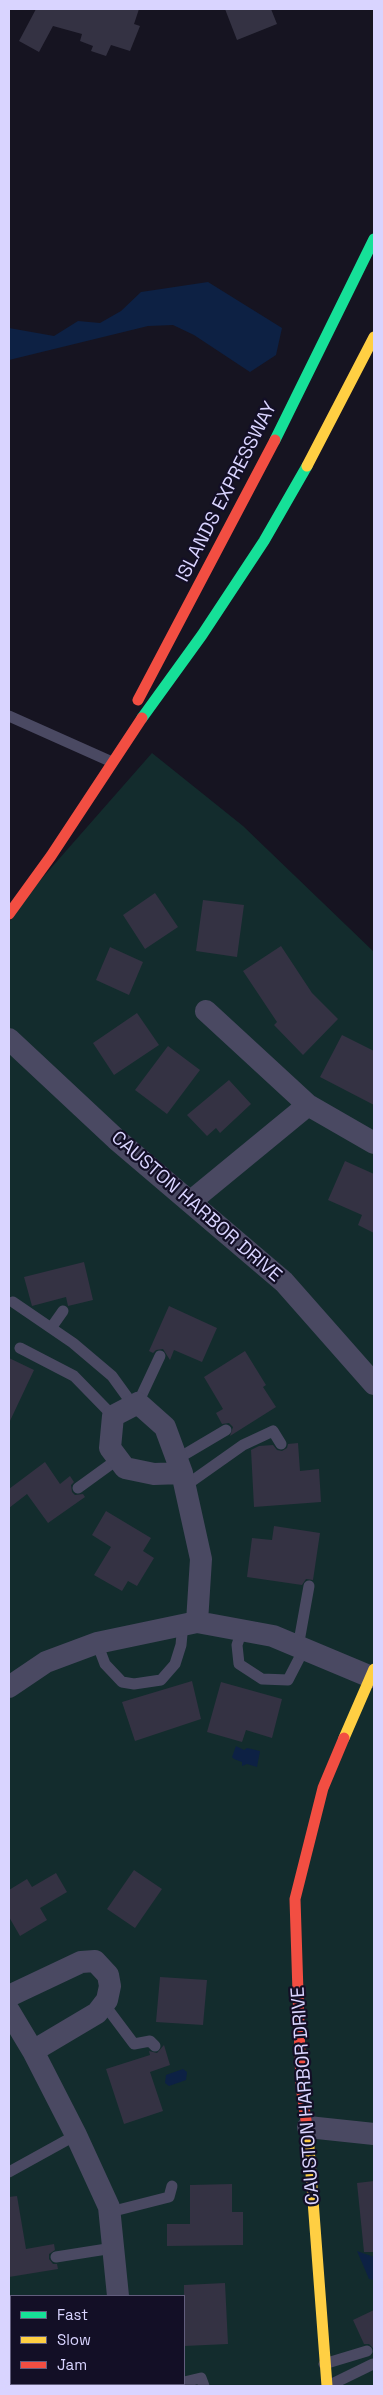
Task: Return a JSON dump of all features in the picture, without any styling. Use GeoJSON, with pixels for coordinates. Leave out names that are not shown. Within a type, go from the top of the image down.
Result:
{"type":"FeatureCollection","features":[{"type":"Feature","properties":{"kind":"main road","name":"ISLANDS EXPRESSWAY"},"geometry":{"type":"LineString","coordinates":[[112,762],[146,682],[260,470],[374,239]]}},
{"type":"Feature","properties":{"kind":"main road","name":"ISLANDS EXPRESSWAY"},"geometry":{"type":"LineString","coordinates":[[9,914],[51,856],[112,762],[202,635],[264,541],[323,439],[374,337]]}},
{"type":"Feature","properties":{"kind":"main road","name":"CAUSTON HARBOR DRIVE"},"geometry":{"type":"LineString","coordinates":[[328,2386],[324,2364],[308,2127],[301,2086],[295,1899],[323,1788],[373,1673]]}},
{"type":"Feature","properties":{"kind":"street"},"geometry":{"type":"LineString","coordinates":[[206,1011],[308,1105],[374,1143]]}},
{"type":"Feature","properties":{"kind":"street","name":"CAUSTON HARBOR DRIVE"},"geometry":{"type":"LineString","coordinates":[[9,1039],[116,1139],[284,1282],[374,1384]]}},
{"type":"Feature","properties":{"kind":"street"},"geometry":{"type":"LineString","coordinates":[[190,1202],[308,1105]]}},
{"type":"Feature","properties":{"kind":"street"},"geometry":{"type":"LineString","coordinates":[[181,1472],[154,1474],[125,1468],[110,1448],[113,1416],[135,1404],[165,1427],[181,1472],[201,1559],[190,1622]]}},
{"type":"Feature","properties":{"kind":"street"},"geometry":{"type":"LineString","coordinates":[[9,1687],[46,1662],[97,1643],[190,1622],[273,1636],[301,1648],[373,1673]]}},
{"type":"Feature","properties":{"kind":"street"},"geometry":{"type":"LineString","coordinates":[[9,1996],[81,1962],[95,1961],[108,1975],[110,1986],[107,2000],[97,2013],[33,2051]]}},
{"type":"Feature","properties":{"kind":"street"},"geometry":{"type":"LineString","coordinates":[[9,2011],[33,2051],[76,2135],[110,2212],[118,2295]]}},
{"type":"Feature","properties":{"kind":"street"},"geometry":{"type":"LineString","coordinates":[[308,2127],[374,2134]]}},
{"type":"Feature","properties":{"kind":"lane"},"geometry":{"type":"LineString","coordinates":[[9,716],[112,762]]}},
{"type":"Feature","properties":{"kind":"lane"},"geometry":{"type":"LineString","coordinates":[[12,1302],[51,1328],[112,1376],[135,1404],[160,1356]]}},
{"type":"Feature","properties":{"kind":"lane"},"geometry":{"type":"LineString","coordinates":[[51,1328],[63,1311]]}},
{"type":"Feature","properties":{"kind":"lane"},"geometry":{"type":"LineString","coordinates":[[20,1348],[74,1376],[113,1416]]}},
{"type":"Feature","properties":{"kind":"lane"},"geometry":{"type":"LineString","coordinates":[[181,1472],[226,1430]]}},
{"type":"Feature","properties":{"kind":"lane"},"geometry":{"type":"LineString","coordinates":[[181,1472],[273,1431],[281,1444]]}},
{"type":"Feature","properties":{"kind":"lane"},"geometry":{"type":"LineString","coordinates":[[78,1488],[118,1459]]}},
{"type":"Feature","properties":{"kind":"lane"},"geometry":{"type":"LineString","coordinates":[[242,1630],[237,1645],[239,1664],[262,1679],[288,1680],[301,1648],[309,1586]]}},
{"type":"Feature","properties":{"kind":"lane"},"geometry":{"type":"LineString","coordinates":[[97,1643],[105,1664],[122,1682],[134,1684],[161,1680],[176,1664],[190,1622]]}},
{"type":"Feature","properties":{"kind":"lane"},"geometry":{"type":"LineString","coordinates":[[104,2004],[134,2044],[150,2041],[155,2046]]}},
{"type":"Feature","properties":{"kind":"lane"},"geometry":{"type":"LineString","coordinates":[[9,2172],[76,2135]]}},
{"type":"Feature","properties":{"kind":"lane"},"geometry":{"type":"LineString","coordinates":[[110,2212],[169,2197],[172,2186]]}},
{"type":"Feature","properties":{"kind":"lane"},"geometry":{"type":"LineString","coordinates":[[56,2257],[113,2248]]}},
{"type":"Feature","properties":{"kind":"lane"},"geometry":{"type":"LineString","coordinates":[[324,2364],[367,2351]]}},
{"type":"Feature","properties":{"kind":"lane"},"geometry":{"type":"LineString","coordinates":[[328,2386],[373,2364]]}},
{"type":"Feature","properties":{"kind":"lane"},"geometry":{"type":"LineString","coordinates":[[185,2382],[201,2378],[204,2386]]}},
{"type":"Feature","properties":{"kind":"green space"},"geometry":{"type":"Polygon","coordinates":[[[152,753],[243,826],[374,952],[374,2386],[9,2386],[9,922],[37,884],[152,753]]]}},
{"type":"Feature","properties":{"kind":"water"},"geometry":{"type":"Polygon","coordinates":[[[208,282],[282,328],[276,355],[250,372],[194,335],[173,325],[148,326],[9,360],[9,328],[54,336],[78,321],[100,323],[121,311],[141,292],[208,282]]]}},
{"type":"Feature","properties":{"kind":"water"},"geometry":{"type":"Polygon","coordinates":[[[236,1746],[244,1750],[247,1748],[260,1751],[257,1767],[247,1764],[242,1766],[242,1762],[232,1757],[236,1746]]]}},
{"type":"Feature","properties":{"kind":"water"},"geometry":{"type":"Polygon","coordinates":[[[183,2069],[187,2072],[186,2080],[169,2086],[165,2083],[166,2075],[183,2069]]]}},
{"type":"Feature","properties":{"kind":"water"},"geometry":{"type":"Polygon","coordinates":[[[357,2251],[374,2257],[374,2280],[369,2279],[357,2251]]]}},
{"type":"Feature","properties":{"kind":"building"},"geometry":{"type":"Polygon","coordinates":[[[36,9],[139,9],[134,24],[140,26],[130,51],[111,45],[106,56],[91,51],[93,46],[80,41],[82,34],[53,26],[39,52],[19,41],[36,9]]]}},
{"type":"Feature","properties":{"kind":"building"},"geometry":{"type":"Polygon","coordinates":[[[225,9],[271,9],[277,24],[237,40],[225,9]]]}},
{"type":"Feature","properties":{"kind":"building"},"geometry":{"type":"Polygon","coordinates":[[[155,893],[178,927],[145,949],[123,915],[155,893]]]}},
{"type":"Feature","properties":{"kind":"building"},"geometry":{"type":"Polygon","coordinates":[[[203,900],[244,905],[237,957],[196,951],[203,900]]]}},
{"type":"Feature","properties":{"kind":"building"},"geometry":{"type":"Polygon","coordinates":[[[281,946],[312,993],[338,1019],[303,1055],[274,1025],[277,1022],[243,971],[281,946]]]}},
{"type":"Feature","properties":{"kind":"building"},"geometry":{"type":"Polygon","coordinates":[[[110,947],[143,962],[129,995],[96,980],[110,947]]]}},
{"type":"Feature","properties":{"kind":"building"},"geometry":{"type":"Polygon","coordinates":[[[137,1013],[159,1045],[114,1075],[93,1043],[137,1013]]]}},
{"type":"Feature","properties":{"kind":"building"},"geometry":{"type":"Polygon","coordinates":[[[342,1035],[374,1051],[374,1105],[320,1077],[342,1035]]]}},
{"type":"Feature","properties":{"kind":"building"},"geometry":{"type":"Polygon","coordinates":[[[168,1046],[200,1070],[167,1114],[135,1090],[168,1046]]]}},
{"type":"Feature","properties":{"kind":"building"},"geometry":{"type":"Polygon","coordinates":[[[229,1080],[251,1104],[220,1133],[216,1128],[207,1136],[187,1115],[229,1080]]]}},
{"type":"Feature","properties":{"kind":"building"},"geometry":{"type":"Polygon","coordinates":[[[345,1161],[374,1174],[374,1233],[358,1225],[362,1215],[328,1200],[345,1161]]]}},
{"type":"Feature","properties":{"kind":"building"},"geometry":{"type":"Polygon","coordinates":[[[84,1262],[93,1300],[68,1306],[66,1297],[32,1306],[24,1277],[84,1262]]]}},
{"type":"Feature","properties":{"kind":"building"},"geometry":{"type":"Polygon","coordinates":[[[169,1306],[217,1328],[202,1362],[174,1350],[170,1360],[163,1349],[156,1350],[153,1353],[149,1351],[169,1306]]]}},
{"type":"Feature","properties":{"kind":"building"},"geometry":{"type":"Polygon","coordinates":[[[245,1351],[266,1385],[263,1387],[276,1407],[230,1436],[233,1427],[229,1423],[222,1424],[216,1413],[223,1409],[204,1377],[245,1351]]]}},
{"type":"Feature","properties":{"kind":"building"},"geometry":{"type":"Polygon","coordinates":[[[9,1358],[34,1370],[9,1423],[9,1358]]]}},
{"type":"Feature","properties":{"kind":"building"},"geometry":{"type":"Polygon","coordinates":[[[298,1443],[300,1471],[319,1469],[321,1502],[254,1507],[251,1450],[259,1446],[273,1445],[277,1450],[282,1451],[287,1448],[288,1444],[298,1443]]]}},
{"type":"Feature","properties":{"kind":"building"},"geometry":{"type":"Polygon","coordinates":[[[45,1462],[60,1484],[70,1476],[74,1482],[71,1485],[72,1492],[75,1495],[83,1494],[85,1497],[48,1523],[27,1494],[9,1508],[9,1489],[45,1462]]]}},
{"type":"Feature","properties":{"kind":"building"},"geometry":{"type":"Polygon","coordinates":[[[106,1511],[151,1538],[143,1551],[154,1558],[137,1586],[128,1581],[122,1591],[94,1575],[111,1547],[92,1535],[106,1511]]]}},
{"type":"Feature","properties":{"kind":"building"},"geometry":{"type":"Polygon","coordinates":[[[274,1526],[320,1533],[313,1580],[306,1579],[302,1585],[247,1577],[252,1538],[272,1540],[274,1526]]]}},
{"type":"Feature","properties":{"kind":"building"},"geometry":{"type":"Polygon","coordinates":[[[192,1681],[201,1719],[135,1741],[122,1702],[192,1681]]]}},
{"type":"Feature","properties":{"kind":"building"},"geometry":{"type":"Polygon","coordinates":[[[221,1682],[282,1699],[272,1738],[246,1730],[242,1742],[207,1732],[221,1682]]]}},
{"type":"Feature","properties":{"kind":"building"},"geometry":{"type":"Polygon","coordinates":[[[134,1870],[162,1889],[135,1928],[107,1909],[134,1870]]]}},
{"type":"Feature","properties":{"kind":"building"},"geometry":{"type":"Polygon","coordinates":[[[56,1873],[67,1892],[40,1908],[47,1920],[20,1936],[9,1917],[9,1890],[27,1879],[32,1887],[56,1873]]]}},
{"type":"Feature","properties":{"kind":"building"},"geometry":{"type":"Polygon","coordinates":[[[160,1977],[207,1980],[203,2025],[156,2022],[160,1977]]]}},
{"type":"Feature","properties":{"kind":"building"},"geometry":{"type":"Polygon","coordinates":[[[164,2045],[170,2065],[150,2072],[163,2111],[124,2124],[106,2069],[150,2055],[149,2051],[157,2053],[164,2045]]]}},
{"type":"Feature","properties":{"kind":"building"},"geometry":{"type":"Polygon","coordinates":[[[374,2181],[374,2252],[364,2252],[357,2183],[374,2181]]]}},
{"type":"Feature","properties":{"kind":"building"},"geometry":{"type":"Polygon","coordinates":[[[232,2184],[232,2212],[243,2212],[243,2245],[167,2246],[167,2224],[190,2224],[190,2185],[232,2184]]]}},
{"type":"Feature","properties":{"kind":"building"},"geometry":{"type":"Polygon","coordinates":[[[17,2196],[26,2249],[54,2244],[55,2250],[49,2254],[49,2259],[53,2264],[57,2264],[58,2269],[9,2277],[9,2197],[17,2196]]]}},
{"type":"Feature","properties":{"kind":"building"},"geometry":{"type":"Polygon","coordinates":[[[225,2283],[228,2344],[185,2346],[184,2285],[225,2283]]]}},
{"type":"Feature","properties":{"kind":"building"},"geometry":{"type":"Polygon","coordinates":[[[374,2310],[374,2349],[369,2344],[364,2344],[353,2320],[374,2310]]]}},
{"type":"Feature","properties":{"kind":"traffic: fast"},"geometry":{"type":"LineString","coordinates":[[275,440],[374,239]]}},
{"type":"Feature","properties":{"kind":"traffic: fast"},"geometry":{"type":"LineString","coordinates":[[142,718],[202,635],[264,541],[307,466]]}},
{"type":"Feature","properties":{"kind":"traffic: slow"},"geometry":{"type":"LineString","coordinates":[[307,466],[374,337]]}},
{"type":"Feature","properties":{"kind":"traffic: slow"},"geometry":{"type":"LineString","coordinates":[[344,1738],[374,1669]]}},
{"type":"Feature","properties":{"kind":"traffic: slow"},"geometry":{"type":"LineString","coordinates":[[308,2134],[327,2386]]}},
{"type":"Feature","properties":{"kind":"traffic: jam"},"geometry":{"type":"LineString","coordinates":[[138,700],[275,440]]}},
{"type":"Feature","properties":{"kind":"traffic: jam"},"geometry":{"type":"LineString","coordinates":[[9,914],[51,856],[142,718]]}},
{"type":"Feature","properties":{"kind":"traffic: jam"},"geometry":{"type":"LineString","coordinates":[[308,2134],[301,2086],[295,1899],[323,1788],[344,1738]]}}]}
